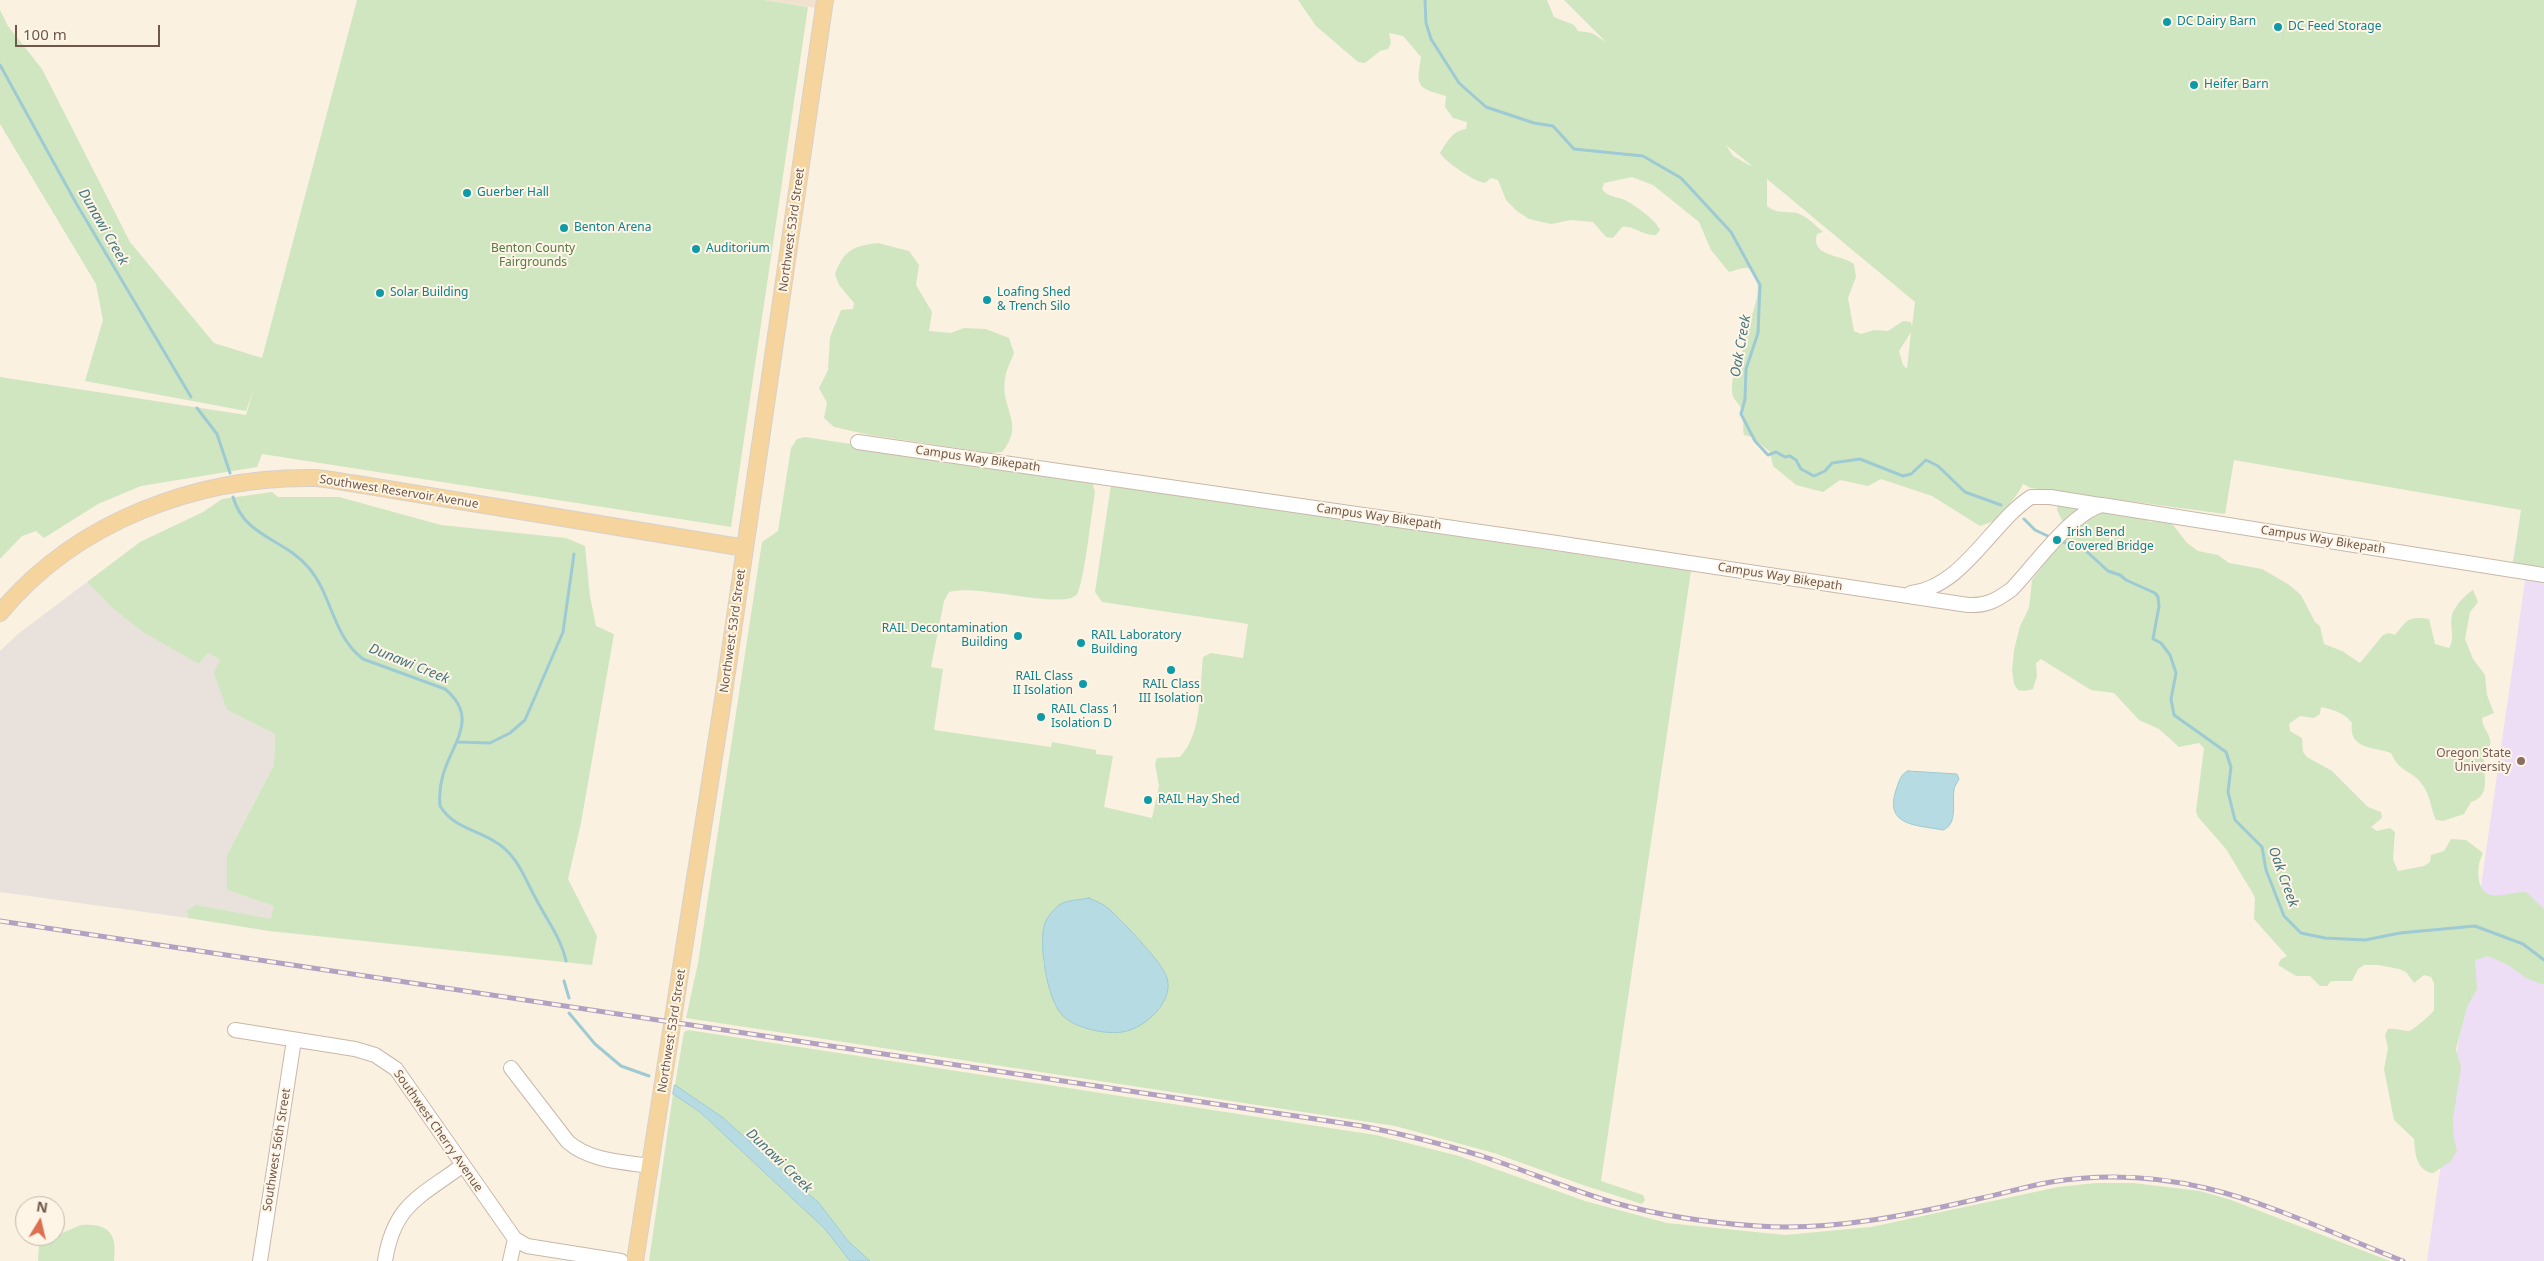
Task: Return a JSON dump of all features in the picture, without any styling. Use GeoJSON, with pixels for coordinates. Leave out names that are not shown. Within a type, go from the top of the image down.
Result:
{"type":"FeatureCollection","features":[{"type":"Feature","properties":{"kind":"main road","name":"Northwest 53rd Street"},"geometry":{"type":"LineString","coordinates":[[636,1261],[745,548],[824,0]]}},
{"type":"Feature","properties":{"kind":"main road","name":"Southwest Reservoir Avenue"},"geometry":{"type":"LineString","coordinates":[[0,613],[16,594],[52,562],[106,528],[176,497],[197,491],[262,480],[315,478],[745,548]]}},
{"type":"Feature","properties":{"kind":"street","name":"Campus Way Bikepath"},"geometry":{"type":"LineString","coordinates":[[858,442],[1968,605],[1991,603],[2012,589],[2068,529],[2089,510],[2102,506]]}},
{"type":"Feature","properties":{"kind":"street","name":"Campus Way Bikepath"},"geometry":{"type":"LineString","coordinates":[[1900,594],[1926,589],[1949,575],[1972,556],[2030,497],[2050,497],[2544,575]]}},
{"type":"Feature","properties":{"kind":"street","name":"Southwest Cherry Avenue"},"geometry":{"type":"LineString","coordinates":[[235,1030],[355,1049],[385,1060],[396,1069],[515,1239]]}},
{"type":"Feature","properties":{"kind":"street","name":"Southwest 56th Street"},"geometry":{"type":"LineString","coordinates":[[260,1261],[294,1040]]}},
{"type":"Feature","properties":{"kind":"street"},"geometry":{"type":"LineString","coordinates":[[511,1068],[568,1142],[578,1151],[589,1156],[650,1166]]}},
{"type":"Feature","properties":{"kind":"street"},"geometry":{"type":"LineString","coordinates":[[385,1261],[393,1226],[404,1210],[464,1165]]}},
{"type":"Feature","properties":{"kind":"street"},"geometry":{"type":"LineString","coordinates":[[510,1261],[515,1239],[527,1246],[621,1261]]}},
{"type":"Feature","properties":{"kind":"shaded area"},"geometry":{"type":"Polygon","coordinates":[[[764,0],[825,0],[823,9],[764,0]]]}},
{"type":"Feature","properties":{"kind":"shaded area","name":"Oregon State University"},"geometry":{"type":"Polygon","coordinates":[[[2522,510],[2544,513],[2544,1261],[2427,1261],[2527,567],[2512,564],[2522,510]]]}},
{"type":"Feature","properties":{"kind":"shaded area"},"geometry":{"type":"Polygon","coordinates":[[[87,582],[110,606],[199,664],[208,653],[220,660],[227,710],[275,734],[274,765],[227,855],[227,890],[275,906],[271,920],[196,905],[187,910],[188,918],[0,892],[0,651],[18,634],[87,582]]]}},
{"type":"Feature","properties":{"kind":"green space","name":"Benton County Fairgrounds"},"geometry":{"type":"Polygon","coordinates":[[[357,0],[764,0],[808,7],[731,527],[262,454],[257,467],[141,486],[98,504],[44,538],[36,531],[22,536],[0,559],[0,377],[246,415],[254,389],[246,411],[85,381],[103,320],[96,284],[0,124],[0,10],[8,26],[42,69],[130,242],[214,343],[262,358],[357,0]]]}},
{"type":"Feature","properties":{"kind":"green space"},"geometry":{"type":"Polygon","coordinates":[[[1298,0],[1547,0],[1554,17],[1574,25],[1578,31],[1592,33],[1606,42],[1564,0],[2544,0],[2544,569],[2513,564],[2521,510],[2234,460],[2225,514],[2031,488],[2023,484],[2000,519],[1980,526],[1932,496],[1881,479],[1868,486],[1840,480],[1823,492],[1796,485],[1773,466],[1770,452],[1752,437],[1744,435],[1743,414],[1732,394],[1732,382],[1743,350],[1742,333],[1752,315],[1758,293],[1757,279],[1751,269],[1743,268],[1729,272],[1711,250],[1699,222],[1653,185],[1632,177],[1604,183],[1602,189],[1610,195],[1624,199],[1646,214],[1655,222],[1660,230],[1656,235],[1622,227],[1613,238],[1606,237],[1593,222],[1571,220],[1551,224],[1529,219],[1506,200],[1498,180],[1491,178],[1485,183],[1480,182],[1454,166],[1440,153],[1453,135],[1466,129],[1467,122],[1453,118],[1445,107],[1446,96],[1429,91],[1421,85],[1419,75],[1421,57],[1403,36],[1389,33],[1391,43],[1388,49],[1380,51],[1365,63],[1358,62],[1316,26],[1298,0]],[[1726,145],[1733,156],[1751,166],[1751,165],[1726,145]],[[1767,179],[1767,206],[1770,209],[1797,213],[1804,216],[1823,232],[1817,234],[1816,241],[1822,251],[1854,264],[1856,277],[1848,298],[1854,331],[1861,334],[1874,330],[1888,331],[1903,321],[1911,322],[1912,327],[1915,302],[1767,179]],[[1911,332],[1899,351],[1903,365],[1907,369],[1911,332]]]}},
{"type":"Feature","properties":{"kind":"green space"},"geometry":{"type":"Polygon","coordinates":[[[878,243],[909,251],[919,265],[916,285],[932,312],[929,331],[951,333],[964,328],[986,329],[1009,338],[1014,353],[1006,372],[1004,389],[1011,416],[1012,433],[1009,442],[1002,452],[990,453],[870,435],[834,427],[824,418],[827,403],[819,388],[828,370],[830,337],[841,310],[853,309],[854,303],[839,285],[835,274],[842,259],[850,251],[862,246],[878,243]]]}},
{"type":"Feature","properties":{"kind":"green space"},"geometry":{"type":"Polygon","coordinates":[[[805,437],[1092,481],[1095,492],[1085,562],[1077,594],[1069,598],[1056,600],[979,591],[962,590],[949,592],[944,601],[931,667],[943,669],[934,730],[1051,747],[1052,742],[1096,750],[1096,754],[1113,756],[1104,807],[1152,818],[1159,786],[1155,764],[1157,758],[1180,757],[1193,735],[1199,710],[1203,657],[1211,653],[1243,658],[1248,624],[1102,602],[1095,592],[1111,485],[1691,571],[1601,1181],[1643,1195],[1645,1200],[1642,1204],[1494,1153],[1395,1126],[686,1018],[698,963],[762,542],[778,531],[791,448],[797,439],[805,437]],[[1094,901],[1045,925],[1043,962],[1055,1005],[1167,976],[1134,934],[1104,907],[1094,901]]]}},
{"type":"Feature","properties":{"kind":"green space"},"geometry":{"type":"Polygon","coordinates":[[[272,492],[278,497],[339,497],[441,525],[566,538],[585,546],[590,596],[596,626],[614,634],[581,823],[568,879],[597,936],[592,965],[269,931],[188,918],[187,910],[196,905],[271,919],[274,906],[227,890],[227,855],[274,765],[275,734],[227,710],[214,673],[220,660],[208,653],[199,664],[143,632],[110,606],[87,582],[140,542],[203,512],[222,499],[272,492]]]}},
{"type":"Feature","properties":{"kind":"green space"},"geometry":{"type":"Polygon","coordinates":[[[2058,503],[2100,510],[2141,513],[2150,522],[2164,519],[2170,521],[2187,543],[2198,551],[2218,555],[2229,563],[2262,569],[2288,584],[2301,595],[2315,622],[2320,626],[2324,644],[2342,651],[2360,663],[2383,635],[2389,633],[2395,635],[2406,622],[2417,618],[2429,619],[2435,644],[2449,648],[2452,640],[2451,619],[2453,612],[2467,594],[2473,590],[2478,602],[2470,612],[2465,639],[2473,659],[2485,675],[2487,695],[2494,713],[2482,718],[2490,742],[2484,758],[2484,790],[2478,799],[2471,802],[2464,814],[2443,821],[2436,820],[2429,797],[2421,783],[2398,764],[2391,753],[2358,743],[2352,732],[2352,723],[2342,714],[2321,707],[2320,714],[2314,718],[2300,716],[2289,724],[2290,731],[2302,738],[2303,752],[2307,757],[2332,771],[2368,807],[2381,812],[2382,818],[2371,827],[2377,831],[2390,828],[2395,832],[2393,859],[2398,871],[2424,866],[2430,862],[2431,855],[2444,851],[2451,839],[2466,840],[2483,853],[2479,863],[2479,880],[2486,893],[2498,895],[2526,892],[2544,909],[2544,985],[2526,978],[2508,965],[2488,956],[2475,960],[2477,989],[2467,1007],[2456,1049],[2461,1067],[2453,1119],[2457,1151],[2450,1162],[2433,1173],[2427,1172],[2420,1165],[2416,1155],[2414,1139],[2394,1120],[2384,1069],[2388,1048],[2385,1035],[2388,1029],[2409,1031],[2434,1010],[2434,983],[2431,977],[2424,975],[2414,983],[2406,972],[2399,969],[2378,965],[2364,965],[2358,969],[2352,981],[2331,981],[2327,986],[2320,986],[2310,976],[2296,976],[2278,965],[2281,959],[2287,956],[2254,919],[2255,898],[2252,892],[2226,849],[2198,817],[2196,811],[2204,748],[2199,743],[2179,747],[2159,729],[2139,720],[2114,693],[2091,690],[2041,659],[2036,663],[2037,676],[2033,689],[2018,690],[2014,684],[2012,670],[2014,650],[2020,626],[2029,608],[2032,580],[2042,567],[2048,550],[2057,547],[2066,539],[2065,529],[2057,510],[2058,503]]]}},
{"type":"Feature","properties":{"kind":"green space"},"geometry":{"type":"Polygon","coordinates":[[[688,1030],[1376,1135],[1459,1156],[1585,1201],[1667,1223],[1785,1235],[1871,1227],[2058,1187],[2096,1183],[2133,1183],[2200,1191],[2231,1200],[2390,1261],[870,1261],[848,1241],[819,1203],[722,1117],[675,1085],[684,1032],[688,1030]]]}},
{"type":"Feature","properties":{"kind":"green space"},"geometry":{"type":"Polygon","coordinates":[[[673,1094],[700,1112],[825,1229],[850,1261],[649,1261],[673,1094]]]}},
{"type":"Feature","properties":{"kind":"green space"},"geometry":{"type":"Polygon","coordinates":[[[81,1225],[105,1228],[113,1237],[114,1261],[38,1261],[39,1246],[65,1246],[65,1232],[81,1225]]]}},
{"type":"Feature","properties":{"kind":"water"},"geometry":{"type":"Polygon","coordinates":[[[1908,771],[1957,774],[1959,779],[1954,789],[1953,818],[1948,827],[1943,830],[1913,825],[1898,817],[1894,811],[1893,802],[1900,779],[1908,771]]]}},
{"type":"Feature","properties":{"kind":"water"},"geometry":{"type":"Polygon","coordinates":[[[1089,898],[1107,907],[1123,923],[1149,951],[1166,975],[1167,992],[1159,1009],[1145,1022],[1130,1030],[1114,1033],[1084,1028],[1062,1015],[1052,997],[1043,957],[1045,923],[1051,913],[1062,903],[1089,898]]]}},
{"type":"Feature","properties":{"kind":"water"},"geometry":{"type":"Polygon","coordinates":[[[675,1085],[722,1117],[819,1203],[848,1241],[870,1261],[850,1261],[825,1229],[700,1112],[673,1094],[675,1085]]]}},
{"type":"Feature","properties":{"kind":"waterway","name":"Oak Creek"},"geometry":{"type":"LineString","coordinates":[[1425,0],[1426,23],[1431,39],[1459,83],[1486,107],[1534,123],[1553,126],[1574,149],[1643,156],[1681,178],[1731,232],[1760,285],[1758,333],[1746,369],[1745,399],[1741,414],[1755,441],[1768,455],[1776,452],[1785,457],[1790,456],[1796,460],[1801,469],[1814,476],[1825,471],[1832,463],[1860,459],[1903,476],[1911,474],[1926,460],[1938,466],[1965,492],[2001,505]]}},
{"type":"Feature","properties":{"kind":"waterway","name":"Dunawi Creek"},"geometry":{"type":"LineString","coordinates":[[0,65],[76,203],[191,397]]}},
{"type":"Feature","properties":{"kind":"waterway","name":"Dunawi Creek"},"geometry":{"type":"LineString","coordinates":[[197,408],[217,434],[230,473]]}},
{"type":"Feature","properties":{"kind":"waterway","name":"Dunawi Creek"},"geometry":{"type":"LineString","coordinates":[[233,497],[246,521],[266,537],[299,558],[309,568],[317,579],[345,639],[363,659],[445,689],[455,700],[461,710],[461,731],[442,779],[440,806],[451,819],[494,841],[509,852],[524,874],[557,937],[566,961]]}},
{"type":"Feature","properties":{"kind":"waterway","name":"Oak Creek"},"geometry":{"type":"LineString","coordinates":[[2024,519],[2035,530],[2052,538]]}},
{"type":"Feature","properties":{"kind":"waterway","name":"Oak Creek"},"geometry":{"type":"LineString","coordinates":[[2060,541],[2084,549],[2108,571],[2155,593],[2158,597],[2159,606],[2153,639],[2161,643],[2170,655],[2176,673],[2171,699],[2174,715],[2226,752],[2231,767],[2228,792],[2235,820],[2262,847],[2266,870],[2284,916],[2301,933],[2325,938],[2365,940],[2400,933],[2475,926],[2523,944],[2544,960]]}},
{"type":"Feature","properties":{"kind":"waterway"},"geometry":{"type":"LineString","coordinates":[[458,742],[490,743],[510,733],[525,720],[563,632],[574,554]]}},
{"type":"Feature","properties":{"kind":"waterway","name":"Dunawi Creek"},"geometry":{"type":"LineString","coordinates":[[564,981],[569,998]]}},
{"type":"Feature","properties":{"kind":"waterway","name":"Dunawi Creek"},"geometry":{"type":"LineString","coordinates":[[569,1013],[595,1044],[621,1066],[649,1076]]}},
{"type":"Feature","properties":{"kind":"railway"},"geometry":{"type":"LineString","coordinates":[[0,921],[1362,1126],[1482,1156],[1615,1203],[1650,1212],[1704,1221],[1786,1227],[1843,1224],[1899,1216],[2051,1182],[2100,1177],[2147,1178],[2233,1195],[2316,1225],[2403,1261]]}},
{"type":"Feature","properties":{"kind":"place","name":"DC Dairy Barn"},"geometry":{"type":"Point","coordinates":[2167,22]}},
{"type":"Feature","properties":{"kind":"place","name":"DC Feed Storage"},"geometry":{"type":"Point","coordinates":[2278,27]}},
{"type":"Feature","properties":{"kind":"place","name":"Heifer Barn"},"geometry":{"type":"Point","coordinates":[2194,85]}},
{"type":"Feature","properties":{"kind":"place","name":"Guerber Hall"},"geometry":{"type":"Point","coordinates":[467,193]}},
{"type":"Feature","properties":{"kind":"place","name":"Benton Arena"},"geometry":{"type":"Point","coordinates":[564,228]}},
{"type":"Feature","properties":{"kind":"place","name":"Auditorium"},"geometry":{"type":"Point","coordinates":[696,249]}},
{"type":"Feature","properties":{"kind":"place","name":"Solar Building"},"geometry":{"type":"Point","coordinates":[380,293]}},
{"type":"Feature","properties":{"kind":"place","name":"Loafing Shed & Trench Silo"},"geometry":{"type":"Point","coordinates":[987,300]}},
{"type":"Feature","properties":{"kind":"place","name":"Irish Bend Covered Bridge"},"geometry":{"type":"Point","coordinates":[2057,540]}},
{"type":"Feature","properties":{"kind":"place","name":"RAIL Decontamination Building"},"geometry":{"type":"Point","coordinates":[1018,636]}},
{"type":"Feature","properties":{"kind":"place","name":"RAIL Laboratory Building"},"geometry":{"type":"Point","coordinates":[1081,643]}},
{"type":"Feature","properties":{"kind":"place","name":"RAIL Class III Isolation"},"geometry":{"type":"Point","coordinates":[1171,670]}},
{"type":"Feature","properties":{"kind":"place","name":"RAIL Class II Isolation"},"geometry":{"type":"Point","coordinates":[1083,684]}},
{"type":"Feature","properties":{"kind":"place","name":"RAIL Class 1 Isolation D"},"geometry":{"type":"Point","coordinates":[1041,717]}},
{"type":"Feature","properties":{"kind":"place","name":"Oregon State University"},"geometry":{"type":"Point","coordinates":[2521,761]}},
{"type":"Feature","properties":{"kind":"place","name":"RAIL Hay Shed"},"geometry":{"type":"Point","coordinates":[1148,800]}}]}
